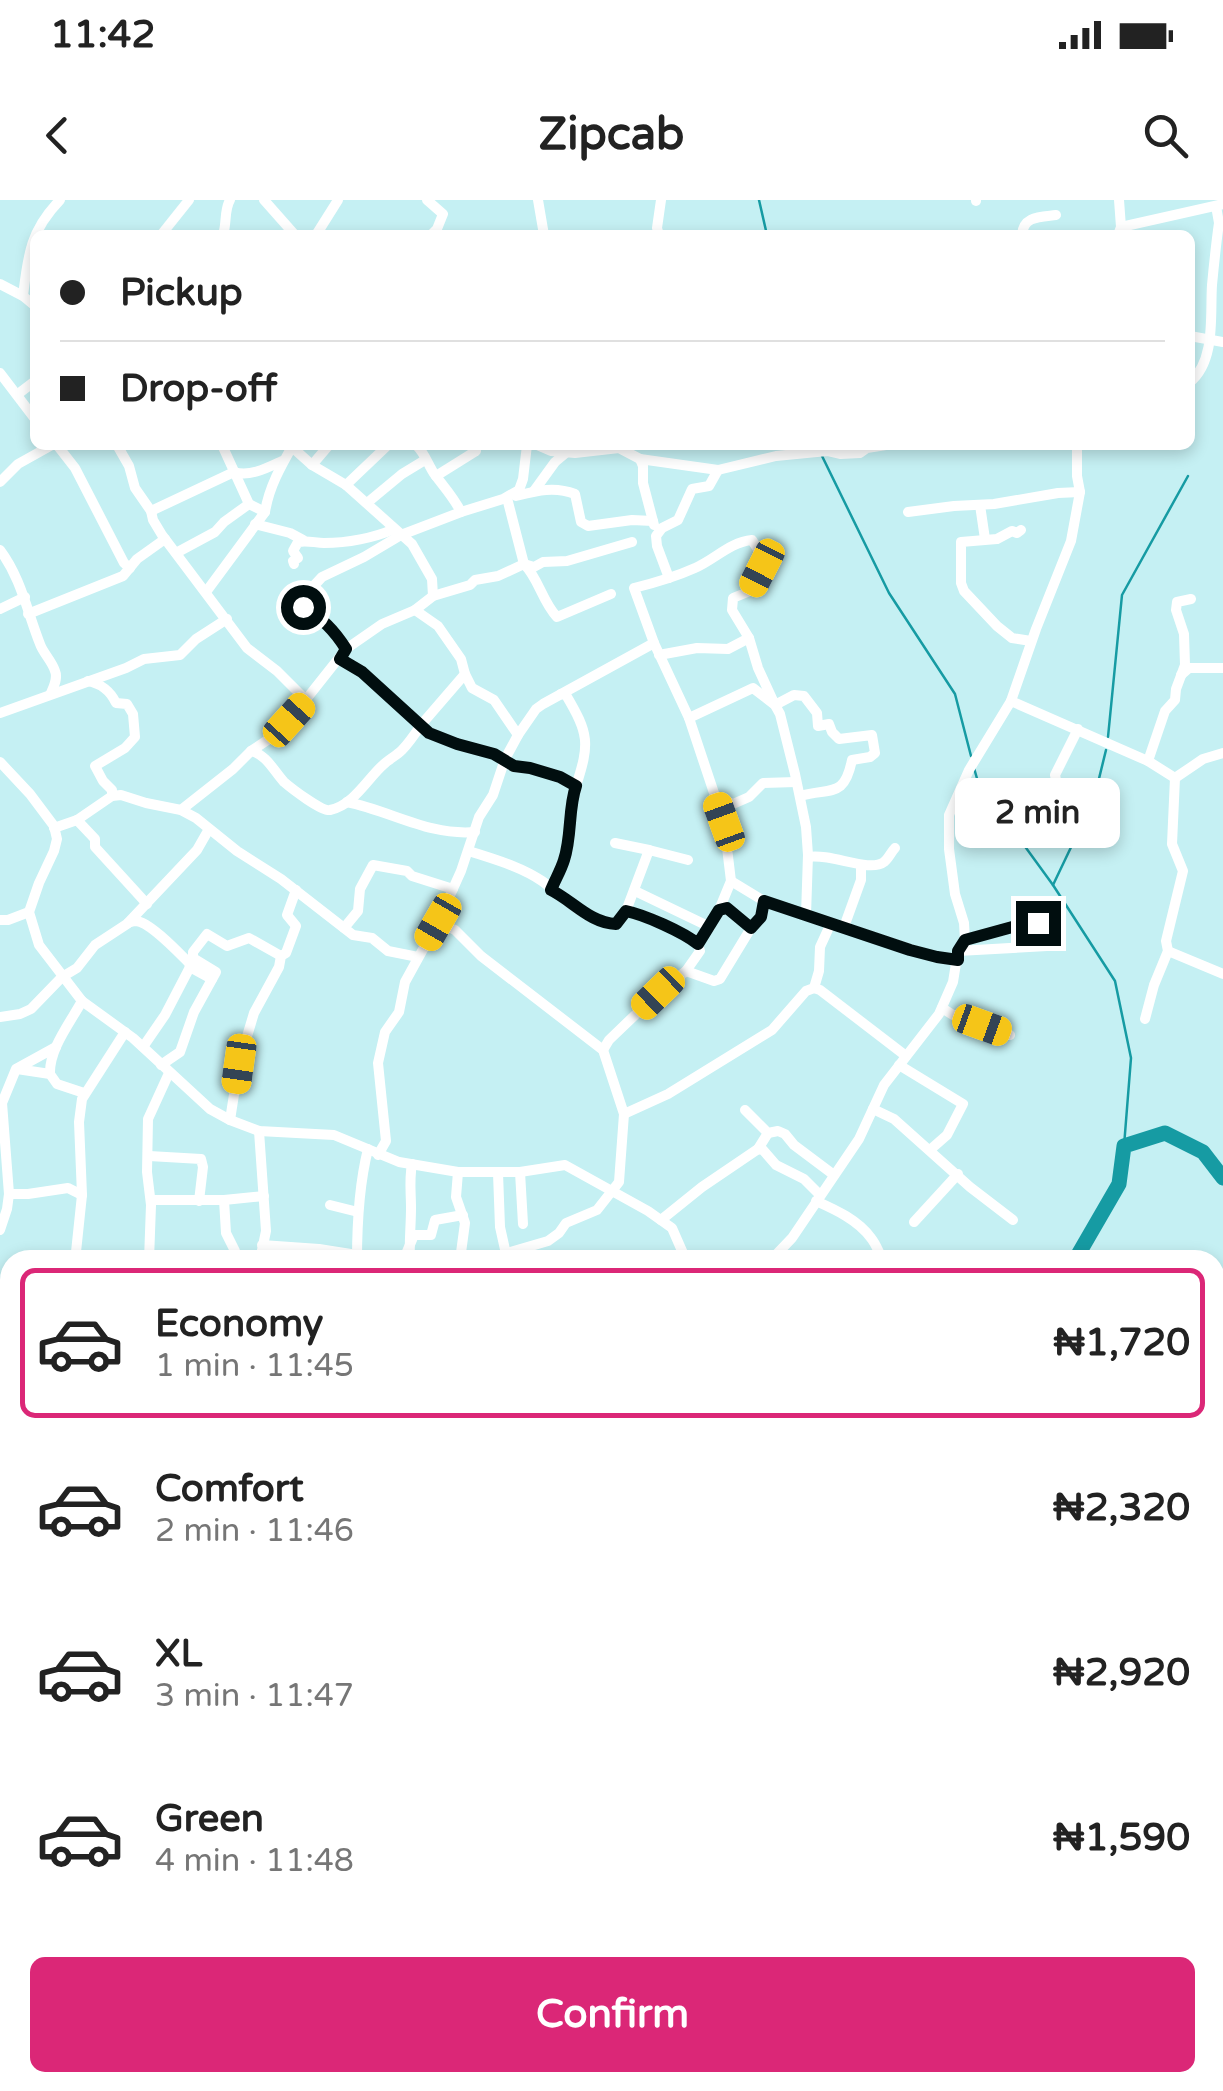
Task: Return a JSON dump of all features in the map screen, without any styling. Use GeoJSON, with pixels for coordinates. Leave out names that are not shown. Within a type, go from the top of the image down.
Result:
{"type":"FeatureCollection","features":[{"type":"Feature","properties":{"kind":"street"},"geometry":{"type":"LineString","coordinates":[[37,230],[60,200]]}},
{"type":"Feature","properties":{"kind":"street"},"geometry":{"type":"LineString","coordinates":[[164,230],[189,200]]}},
{"type":"Feature","properties":{"kind":"street"},"geometry":{"type":"LineString","coordinates":[[224,230],[230,200]]}},
{"type":"Feature","properties":{"kind":"street"},"geometry":{"type":"LineString","coordinates":[[264,200],[291,230]]}},
{"type":"Feature","properties":{"kind":"street"},"geometry":{"type":"LineString","coordinates":[[319,230],[338,200]]}},
{"type":"Feature","properties":{"kind":"street"},"geometry":{"type":"LineString","coordinates":[[427,200],[443,214],[436,230]]}},
{"type":"Feature","properties":{"kind":"street"},"geometry":{"type":"LineString","coordinates":[[538,200],[543,230]]}},
{"type":"Feature","properties":{"kind":"street"},"geometry":{"type":"LineString","coordinates":[[658,230],[659,200]]}},
{"type":"Feature","properties":{"kind":"street"},"geometry":{"type":"LineString","coordinates":[[1119,200],[1120,230]]}},
{"type":"Feature","properties":{"kind":"street"},"geometry":{"type":"LineString","coordinates":[[1124,230],[1220,205],[1209,340],[1204,364],[1195,378]]}},
{"type":"Feature","properties":{"kind":"street"},"geometry":{"type":"LineString","coordinates":[[1022,230],[1028,220],[1056,215]]}},
{"type":"Feature","properties":{"kind":"street"},"geometry":{"type":"LineString","coordinates":[[23,296],[30,251]]}},
{"type":"Feature","properties":{"kind":"street"},"geometry":{"type":"LineString","coordinates":[[0,284],[30,302]]}},
{"type":"Feature","properties":{"kind":"street"},"geometry":{"type":"LineString","coordinates":[[1195,337],[1223,342]]}},
{"type":"Feature","properties":{"kind":"street"},"geometry":{"type":"LineString","coordinates":[[0,373],[30,412]]}},
{"type":"Feature","properties":{"kind":"street"},"geometry":{"type":"LineString","coordinates":[[18,394],[30,386]]}},
{"type":"Feature","properties":{"kind":"street"},"geometry":{"type":"LineString","coordinates":[[0,482],[18,464],[45,450]]}},
{"type":"Feature","properties":{"kind":"street"},"geometry":{"type":"LineString","coordinates":[[59,450],[75,468],[130,568]]}},
{"type":"Feature","properties":{"kind":"street"},"geometry":{"type":"LineString","coordinates":[[121,450],[152,520],[176,553],[247,648],[307,701]]}},
{"type":"Feature","properties":{"kind":"street"},"geometry":{"type":"LineString","coordinates":[[224,450],[250,504],[265,512]]}},
{"type":"Feature","properties":{"kind":"street"},"geometry":{"type":"LineString","coordinates":[[206,592],[265,512],[268,496],[290,450]]}},
{"type":"Feature","properties":{"kind":"street"},"geometry":{"type":"LineString","coordinates":[[297,450],[312,465],[346,485],[412,544],[432,579],[433,596]]}},
{"type":"Feature","properties":{"kind":"street"},"geometry":{"type":"LineString","coordinates":[[312,465],[325,450]]}},
{"type":"Feature","properties":{"kind":"street"},"geometry":{"type":"LineString","coordinates":[[346,485],[383,450]]}},
{"type":"Feature","properties":{"kind":"street"},"geometry":{"type":"LineString","coordinates":[[367,503],[424,450],[460,512]]}},
{"type":"Feature","properties":{"kind":"street"},"geometry":{"type":"LineString","coordinates":[[436,476],[476,450]]}},
{"type":"Feature","properties":{"kind":"street"},"geometry":{"type":"LineString","coordinates":[[505,498],[520,490],[526,450]]}},
{"type":"Feature","properties":{"kind":"street"},"geometry":{"type":"LineString","coordinates":[[549,450],[584,450]]}},
{"type":"Feature","properties":{"kind":"street"},"geometry":{"type":"LineString","coordinates":[[626,450],[640,458],[718,470],[776,456],[827,451],[855,454],[862,450]]}},
{"type":"Feature","properties":{"kind":"street"},"geometry":{"type":"LineString","coordinates":[[781,1250],[859,1139],[884,1085],[942,1008],[953,982],[965,940],[949,848],[949,815],[968,770],[1011,702],[1071,541],[1080,492],[1077,450]]}},
{"type":"Feature","properties":{"kind":"street"},"geometry":{"type":"LineString","coordinates":[[534,492],[567,452]]}},
{"type":"Feature","properties":{"kind":"street"},"geometry":{"type":"LineString","coordinates":[[640,458],[657,546],[669,578]]}},
{"type":"Feature","properties":{"kind":"street"},"geometry":{"type":"LineString","coordinates":[[151,511],[234,472],[243,475],[283,461]]}},
{"type":"Feature","properties":{"kind":"street"},"geometry":{"type":"LineString","coordinates":[[656,536],[678,520],[692,490],[709,486],[718,470]]}},
{"type":"Feature","properties":{"kind":"street"},"geometry":{"type":"LineString","coordinates":[[255,524],[324,543],[397,532],[505,498],[563,489],[575,494],[580,522],[588,526],[653,521]]}},
{"type":"Feature","properties":{"kind":"street"},"geometry":{"type":"LineString","coordinates":[[908,512],[1080,492]]}},
{"type":"Feature","properties":{"kind":"street"},"geometry":{"type":"LineString","coordinates":[[505,498],[524,564],[557,617],[610,594]]}},
{"type":"Feature","properties":{"kind":"street"},"geometry":{"type":"LineString","coordinates":[[176,553],[215,532],[250,504]]}},
{"type":"Feature","properties":{"kind":"street"},"geometry":{"type":"LineString","coordinates":[[980,505],[985,540]]}},
{"type":"Feature","properties":{"kind":"street"},"geometry":{"type":"LineString","coordinates":[[1021,530],[997,540],[961,542],[961,583],[997,626],[1012,638],[1032,641]]}},
{"type":"Feature","properties":{"kind":"street"},"geometry":{"type":"LineString","coordinates":[[397,532],[364,557],[322,577],[296,605],[331,628],[343,654],[429,733],[505,759],[514,766],[560,777],[576,786]]}},
{"type":"Feature","properties":{"kind":"street"},"geometry":{"type":"LineString","coordinates":[[28,614],[122,576],[136,559],[166,539]]}},
{"type":"Feature","properties":{"kind":"street"},"geometry":{"type":"LineString","coordinates":[[294,564],[298,558],[292,551],[302,540]]}},
{"type":"Feature","properties":{"kind":"street"},"geometry":{"type":"LineString","coordinates":[[603,1045],[686,970],[731,880],[724,822],[689,718],[659,655],[634,588],[698,567],[746,540],[752,540],[764,560],[750,590],[733,598],[732,610],[750,638],[775,705],[800,796],[808,857],[806,915]]}},
{"type":"Feature","properties":{"kind":"street"},"geometry":{"type":"LineString","coordinates":[[181,810],[250,751],[281,731],[343,654],[382,624],[415,610],[433,596],[524,564],[534,567],[543,562],[567,561],[632,542]]}},
{"type":"Feature","properties":{"kind":"street"},"geometry":{"type":"LineString","coordinates":[[0,550],[25,597],[40,644],[57,676],[51,693]]}},
{"type":"Feature","properties":{"kind":"street"},"geometry":{"type":"LineString","coordinates":[[0,609],[25,597]]}},
{"type":"Feature","properties":{"kind":"street"},"geometry":{"type":"LineString","coordinates":[[1148,761],[1165,711],[1175,700],[1184,664],[1184,634],[1177,602],[1191,599]]}},
{"type":"Feature","properties":{"kind":"street"},"geometry":{"type":"LineString","coordinates":[[415,610],[438,626],[461,659],[472,688],[494,700],[518,735]]}},
{"type":"Feature","properties":{"kind":"street"},"geometry":{"type":"LineString","coordinates":[[0,713],[144,659],[180,655],[227,619]]}},
{"type":"Feature","properties":{"kind":"street"},"geometry":{"type":"LineString","coordinates":[[659,655],[697,648],[728,650],[750,638]]}},
{"type":"Feature","properties":{"kind":"street"},"geometry":{"type":"LineString","coordinates":[[357,1250],[362,1174],[373,1152],[386,1141],[378,1063],[380,1046],[399,1012],[405,982],[453,889],[505,759],[536,709],[654,643]]}},
{"type":"Feature","properties":{"kind":"street"},"geometry":{"type":"LineString","coordinates":[[1180,676],[1189,668],[1223,668]]}},
{"type":"Feature","properties":{"kind":"street"},"geometry":{"type":"LineString","coordinates":[[250,751],[263,756],[284,782],[330,810],[356,795],[380,767],[402,750],[464,674]]}},
{"type":"Feature","properties":{"kind":"street"},"geometry":{"type":"LineString","coordinates":[[88,681],[105,688],[116,703],[128,704],[132,714],[135,736],[125,748],[95,766],[112,796]]}},
{"type":"Feature","properties":{"kind":"street"},"geometry":{"type":"LineString","coordinates":[[689,718],[754,688],[775,705]]}},
{"type":"Feature","properties":{"kind":"street"},"geometry":{"type":"LineString","coordinates":[[551,890],[564,860],[572,797],[586,742],[578,715],[566,695],[561,694]]}},
{"type":"Feature","properties":{"kind":"street"},"geometry":{"type":"LineString","coordinates":[[775,705],[794,695],[804,696],[817,713],[818,726],[830,724],[839,739],[872,735],[875,753],[852,760],[848,781],[840,788],[800,796]]}},
{"type":"Feature","properties":{"kind":"street"},"geometry":{"type":"LineString","coordinates":[[1011,702],[1148,761],[1175,778]]}},
{"type":"Feature","properties":{"kind":"street"},"geometry":{"type":"LineString","coordinates":[[1068,794],[1057,785],[1055,774],[1078,729]]}},
{"type":"Feature","properties":{"kind":"street"},"geometry":{"type":"LineString","coordinates":[[1175,778],[1203,758],[1223,753]]}},
{"type":"Feature","properties":{"kind":"street"},"geometry":{"type":"LineString","coordinates":[[0,762],[30,794],[57,838],[29,912],[39,945],[82,1002],[143,1047],[210,1109],[259,1131],[334,1135],[412,1164],[458,1172],[520,1172],[565,1165],[672,1228],[682,1250]]}},
{"type":"Feature","properties":{"kind":"street"},"geometry":{"type":"LineString","coordinates":[[1145,1019],[1168,951],[1166,941],[1183,871],[1172,844],[1175,778]]}},
{"type":"Feature","properties":{"kind":"street"},"geometry":{"type":"LineString","coordinates":[[715,796],[733,804],[750,797],[763,783],[796,782]]}},
{"type":"Feature","properties":{"kind":"street"},"geometry":{"type":"LineString","coordinates":[[54,828],[77,820],[112,796],[181,810],[353,935],[372,938],[388,950],[418,957]]}},
{"type":"Feature","properties":{"kind":"street"},"geometry":{"type":"LineString","coordinates":[[346,802],[375,808],[433,830],[476,832]]}},
{"type":"Feature","properties":{"kind":"street"},"geometry":{"type":"LineString","coordinates":[[77,820],[95,839],[102,856],[147,904]]}},
{"type":"Feature","properties":{"kind":"street"},"geometry":{"type":"LineString","coordinates":[[128,924],[197,850],[210,829]]}},
{"type":"Feature","properties":{"kind":"street"},"geometry":{"type":"LineString","coordinates":[[615,843],[688,860]]}},
{"type":"Feature","properties":{"kind":"street"},"geometry":{"type":"LineString","coordinates":[[808,857],[841,859],[861,866],[884,862],[895,848]]}},
{"type":"Feature","properties":{"kind":"street"},"geometry":{"type":"LineString","coordinates":[[469,851],[518,868],[584,913],[603,923],[616,924],[626,911],[650,850]]}},
{"type":"Feature","properties":{"kind":"street"},"geometry":{"type":"LineString","coordinates":[[344,928],[358,911],[360,889],[373,864],[453,889]]}},
{"type":"Feature","properties":{"kind":"street"},"geometry":{"type":"LineString","coordinates":[[844,928],[861,880],[861,866]]}},
{"type":"Feature","properties":{"kind":"street"},"geometry":{"type":"LineString","coordinates":[[731,880],[764,901],[924,954],[958,955],[1047,946]]}},
{"type":"Feature","properties":{"kind":"street"},"geometry":{"type":"LineString","coordinates":[[230,1120],[239,1064],[254,1013],[296,926],[287,915],[296,890]]}},
{"type":"Feature","properties":{"kind":"street"},"geometry":{"type":"LineString","coordinates":[[635,891],[710,926]]}},
{"type":"Feature","properties":{"kind":"street"},"geometry":{"type":"LineString","coordinates":[[686,970],[714,981],[720,979],[761,917],[764,901]]}},
{"type":"Feature","properties":{"kind":"street"},"geometry":{"type":"LineString","coordinates":[[719,910],[727,908],[751,928]]}},
{"type":"Feature","properties":{"kind":"street"},"geometry":{"type":"LineString","coordinates":[[626,911],[638,913],[696,944]]}},
{"type":"Feature","properties":{"kind":"street"},"geometry":{"type":"LineString","coordinates":[[0,920],[29,912]]}},
{"type":"Feature","properties":{"kind":"street"},"geometry":{"type":"LineString","coordinates":[[0,1017],[31,1009],[72,973],[96,945],[134,920],[167,942],[190,967],[212,979]]}},
{"type":"Feature","properties":{"kind":"street"},"geometry":{"type":"LineString","coordinates":[[965,940],[1016,926],[1060,920]]}},
{"type":"Feature","properties":{"kind":"street"},"geometry":{"type":"LineString","coordinates":[[438,922],[455,930],[481,956],[603,1045],[624,1114],[619,1182],[612,1193],[597,1210],[566,1223],[548,1241],[519,1250]]}},
{"type":"Feature","properties":{"kind":"street"},"geometry":{"type":"LineString","coordinates":[[814,988],[820,946],[831,923]]}},
{"type":"Feature","properties":{"kind":"street"},"geometry":{"type":"LineString","coordinates":[[149,1250],[148,1119],[165,1069],[180,1052],[194,1012],[216,972],[194,958],[193,952],[207,934],[227,946],[249,938],[281,956]]}},
{"type":"Feature","properties":{"kind":"street"},"geometry":{"type":"LineString","coordinates":[[1168,951],[1223,974]]}},
{"type":"Feature","properties":{"kind":"street"},"geometry":{"type":"LineString","coordinates":[[143,1047],[190,967]]}},
{"type":"Feature","properties":{"kind":"street"},"geometry":{"type":"LineString","coordinates":[[624,1114],[668,1094],[772,1030],[814,988],[963,1104],[946,1135],[930,1149]]}},
{"type":"Feature","properties":{"kind":"street"},"geometry":{"type":"LineString","coordinates":[[82,1002],[56,1047],[50,1074],[57,1084],[84,1093]]}},
{"type":"Feature","properties":{"kind":"street"},"geometry":{"type":"LineString","coordinates":[[942,1008],[1010,1035]]}},
{"type":"Feature","properties":{"kind":"street"},"geometry":{"type":"LineString","coordinates":[[76,1250],[82,1195],[79,1122],[84,1093],[125,1032]]}},
{"type":"Feature","properties":{"kind":"street"},"geometry":{"type":"LineString","coordinates":[[0,1230],[6,1200],[1,1104],[16,1069],[56,1047]]}},
{"type":"Feature","properties":{"kind":"street"},"geometry":{"type":"LineString","coordinates":[[16,1069],[50,1074]]}},
{"type":"Feature","properties":{"kind":"street"},"geometry":{"type":"LineString","coordinates":[[873,1109],[894,1119],[1013,1220]]}},
{"type":"Feature","properties":{"kind":"street"},"geometry":{"type":"LineString","coordinates":[[744,1110],[768,1133],[785,1134],[834,1175]]}},
{"type":"Feature","properties":{"kind":"street"},"geometry":{"type":"LineString","coordinates":[[259,1131],[266,1230],[262,1250]]}},
{"type":"Feature","properties":{"kind":"street"},"geometry":{"type":"LineString","coordinates":[[660,1220],[758,1149],[768,1133]]}},
{"type":"Feature","properties":{"kind":"street"},"geometry":{"type":"LineString","coordinates":[[758,1149],[776,1165],[804,1179],[818,1198],[859,1226],[877,1250]]}},
{"type":"Feature","properties":{"kind":"street"},"geometry":{"type":"LineString","coordinates":[[148,1156],[201,1159],[198,1201]]}},
{"type":"Feature","properties":{"kind":"street"},"geometry":{"type":"LineString","coordinates":[[409,1250],[412,1164]]}},
{"type":"Feature","properties":{"kind":"street"},"geometry":{"type":"LineString","coordinates":[[458,1172],[456,1197],[465,1223],[461,1250]]}},
{"type":"Feature","properties":{"kind":"street"},"geometry":{"type":"LineString","coordinates":[[520,1172],[522,1224]]}},
{"type":"Feature","properties":{"kind":"street"},"geometry":{"type":"LineString","coordinates":[[498,1173],[505,1250]]}},
{"type":"Feature","properties":{"kind":"street"},"geometry":{"type":"LineString","coordinates":[[914,1222],[958,1174]]}},
{"type":"Feature","properties":{"kind":"street"},"geometry":{"type":"LineString","coordinates":[[6,1200],[68,1188],[82,1195]]}},
{"type":"Feature","properties":{"kind":"street"},"geometry":{"type":"LineString","coordinates":[[151,1200],[264,1196]]}},
{"type":"Feature","properties":{"kind":"street"},"geometry":{"type":"LineString","coordinates":[[224,1200],[226,1233],[232,1250]]}},
{"type":"Feature","properties":{"kind":"street"},"geometry":{"type":"LineString","coordinates":[[330,1205],[358,1212]]}},
{"type":"Feature","properties":{"kind":"street"},"geometry":{"type":"LineString","coordinates":[[410,1250],[414,1236],[431,1234],[436,1220],[462,1215]]}},
{"type":"Feature","properties":{"kind":"waterway"},"geometry":{"type":"LineString","coordinates":[[759,200],[766,230]]}},
{"type":"Feature","properties":{"kind":"waterway"},"geometry":{"type":"LineString","coordinates":[[822,456],[889,593],[955,694],[971,756]]}},
{"type":"Feature","properties":{"kind":"waterway"},"geometry":{"type":"LineString","coordinates":[[1108,737],[1122,595],[1188,476]]}},
{"type":"Feature","properties":{"kind":"waterway"},"geometry":{"type":"LineString","coordinates":[[1053,885],[1094,799],[1106,750]]}},
{"type":"Feature","properties":{"kind":"waterway"},"geometry":{"type":"LineString","coordinates":[[974,768],[978,782],[1053,885],[1115,981],[1131,1058],[1124,1146]]}},
{"type":"Feature","properties":{"kind":"waterway"},"geometry":{"type":"LineString","coordinates":[[1081,1250],[1119,1184],[1124,1146],[1165,1133],[1203,1152],[1223,1178]]}},
{"type":"Feature","properties":{"kind":"route"},"geometry":{"type":"LineString","coordinates":[[303,607],[318,616],[342,642],[346,649],[340,659],[390,695],[429,733],[494,754],[514,766],[560,777],[576,786],[564,860],[551,890],[603,923],[616,924],[626,911],[638,913],[698,944],[719,910],[727,908],[751,928],[761,917],[764,901],[910,950],[958,960],[965,940],[1038,923]]}}]}
